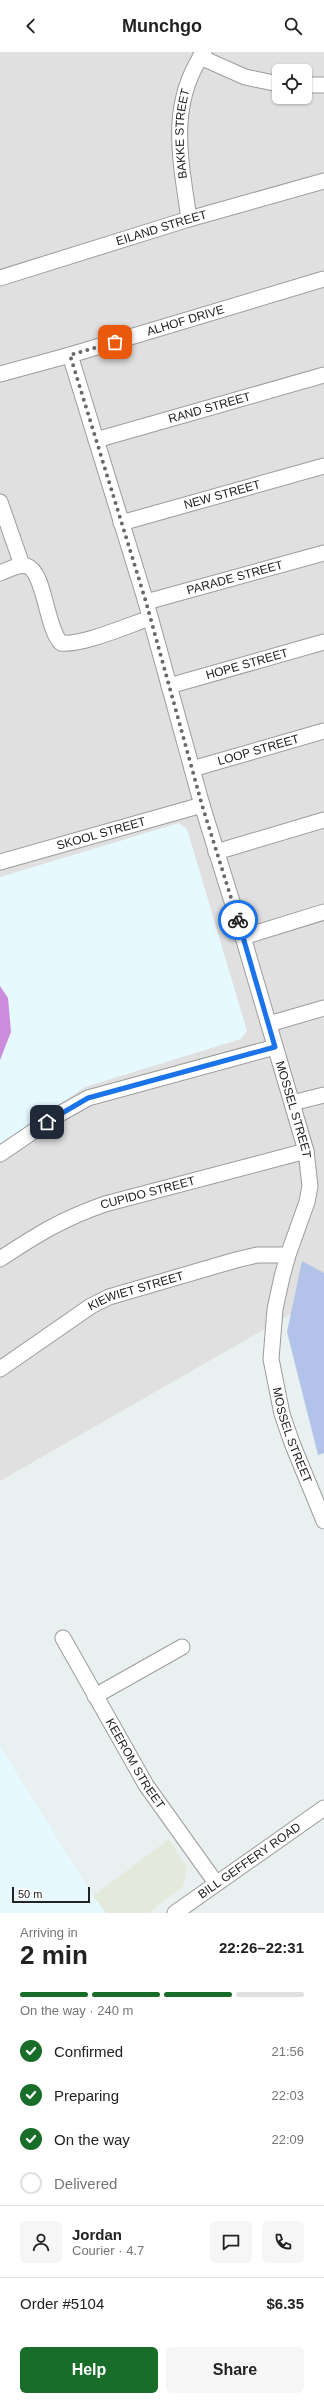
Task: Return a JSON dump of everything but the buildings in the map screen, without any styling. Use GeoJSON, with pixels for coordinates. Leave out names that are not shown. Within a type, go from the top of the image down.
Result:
{"type":"FeatureCollection","features":[{"type":"Feature","properties":{"kind":"street"},"geometry":{"type":"LineString","coordinates":[[202,55],[245,77],[272,83]]}},
{"type":"Feature","properties":{"kind":"street","name":"BAKKE STREET"},"geometry":{"type":"LineString","coordinates":[[189,219],[178,137],[180,109],[187,84],[202,55]]}},
{"type":"Feature","properties":{"kind":"street"},"geometry":{"type":"LineString","coordinates":[[312,85],[324,84]]}},
{"type":"Feature","properties":{"kind":"street","name":"EILAND STREET"},"geometry":{"type":"LineString","coordinates":[[0,278],[189,219],[324,181]]}},
{"type":"Feature","properties":{"kind":"street","name":"ALHOF DRIVE"},"geometry":{"type":"LineString","coordinates":[[0,374],[70,355],[324,279]]}},
{"type":"Feature","properties":{"kind":"street","name":"MOSSEL STREET"},"geometry":{"type":"LineString","coordinates":[[70,355],[146,602],[202,805],[244,937],[306,1151],[310,1186],[307,1202],[288,1255],[275,1309],[271,1359],[287,1428],[324,1521]]}},
{"type":"Feature","properties":{"kind":"street","name":"RAND STREET"},"geometry":{"type":"LineString","coordinates":[[96,440],[324,374]]}},
{"type":"Feature","properties":{"kind":"street","name":"NEW STREET"},"geometry":{"type":"LineString","coordinates":[[121,523],[324,466]]}},
{"type":"Feature","properties":{"kind":"street"},"geometry":{"type":"LineString","coordinates":[[2,511],[22,566]]}},
{"type":"Feature","properties":{"kind":"street","name":"PARADE STREET"},"geometry":{"type":"LineString","coordinates":[[146,602],[324,553]]}},
{"type":"Feature","properties":{"kind":"street"},"geometry":{"type":"LineString","coordinates":[[0,572],[22,566],[28,566],[38,578],[53,633],[61,643],[68,644],[150,618]]}},
{"type":"Feature","properties":{"kind":"street","name":"HOPE STREET"},"geometry":{"type":"LineString","coordinates":[[169,686],[324,642]]}},
{"type":"Feature","properties":{"kind":"street","name":"LOOP STREET"},"geometry":{"type":"LineString","coordinates":[[192,769],[324,730]]}},
{"type":"Feature","properties":{"kind":"street","name":"SKOOL STREET"},"geometry":{"type":"LineString","coordinates":[[0,862],[202,805]]}},
{"type":"Feature","properties":{"kind":"street"},"geometry":{"type":"LineString","coordinates":[[216,852],[324,820]]}},
{"type":"Feature","properties":{"kind":"street"},"geometry":{"type":"LineString","coordinates":[[244,937],[324,912]]}},
{"type":"Feature","properties":{"kind":"street"},"geometry":{"type":"LineString","coordinates":[[269,1024],[324,1008]]}},
{"type":"Feature","properties":{"kind":"street"},"geometry":{"type":"LineString","coordinates":[[0,1154],[56,1116],[88,1098],[275,1047]]}},
{"type":"Feature","properties":{"kind":"street"},"geometry":{"type":"LineString","coordinates":[[292,1103],[324,1094]]}},
{"type":"Feature","properties":{"kind":"street","name":"CUPIDO STREET"},"geometry":{"type":"LineString","coordinates":[[0,1259],[41,1231],[76,1214],[105,1204],[306,1151]]}},
{"type":"Feature","properties":{"kind":"street","name":"KIEWIET STREET"},"geometry":{"type":"LineString","coordinates":[[0,1369],[91,1306],[109,1297],[257,1255],[288,1255]]}},
{"type":"Feature","properties":{"kind":"street","name":"KEEROM STREET"},"geometry":{"type":"LineString","coordinates":[[63,1638],[146,1785],[216,1883]]}},
{"type":"Feature","properties":{"kind":"street"},"geometry":{"type":"LineString","coordinates":[[95,1696],[182,1647]]}},
{"type":"Feature","properties":{"kind":"street","name":"BILL GEFFERY ROAD"},"geometry":{"type":"LineString","coordinates":[[175,1913],[324,1808]]}},
{"type":"Feature","properties":{"kind":"shaded area"},"geometry":{"type":"Polygon","coordinates":[[[0,52],[324,52],[324,1295],[0,1481],[0,52]]]}},
{"type":"Feature","properties":{"kind":"shaded area"},"geometry":{"type":"Polygon","coordinates":[[[179,823],[187,829],[247,1031],[241,1039],[85,1087],[0,1145],[0,877],[179,823]]]}},
{"type":"Feature","properties":{"kind":"shaded area"},"geometry":{"type":"Polygon","coordinates":[[[0,986],[8,998],[11,1032],[0,1060],[0,986]]]}},
{"type":"Feature","properties":{"kind":"shaded area"},"geometry":{"type":"Polygon","coordinates":[[[302,1261],[324,1273],[324,1453],[318,1455],[287,1332],[302,1261]]]}},
{"type":"Feature","properties":{"kind":"shaded area"},"geometry":{"type":"Polygon","coordinates":[[[0,1746],[93,1896],[106,1913],[0,1913],[0,1746]]]}},
{"type":"Feature","properties":{"kind":"shaded area"},"geometry":{"type":"Polygon","coordinates":[[[169,1839],[187,1868],[183,1887],[148,1913],[106,1913],[93,1896],[169,1839]]]}},
{"type":"Feature","properties":{"kind":"way so far"},"geometry":{"type":"LineString","coordinates":[[115,342],[70,355],[146,602],[202,805],[238,920]]}},
{"type":"Feature","properties":{"kind":"route"},"geometry":{"type":"LineString","coordinates":[[47,1122],[88,1098],[275,1047],[238,920]]}}]}
